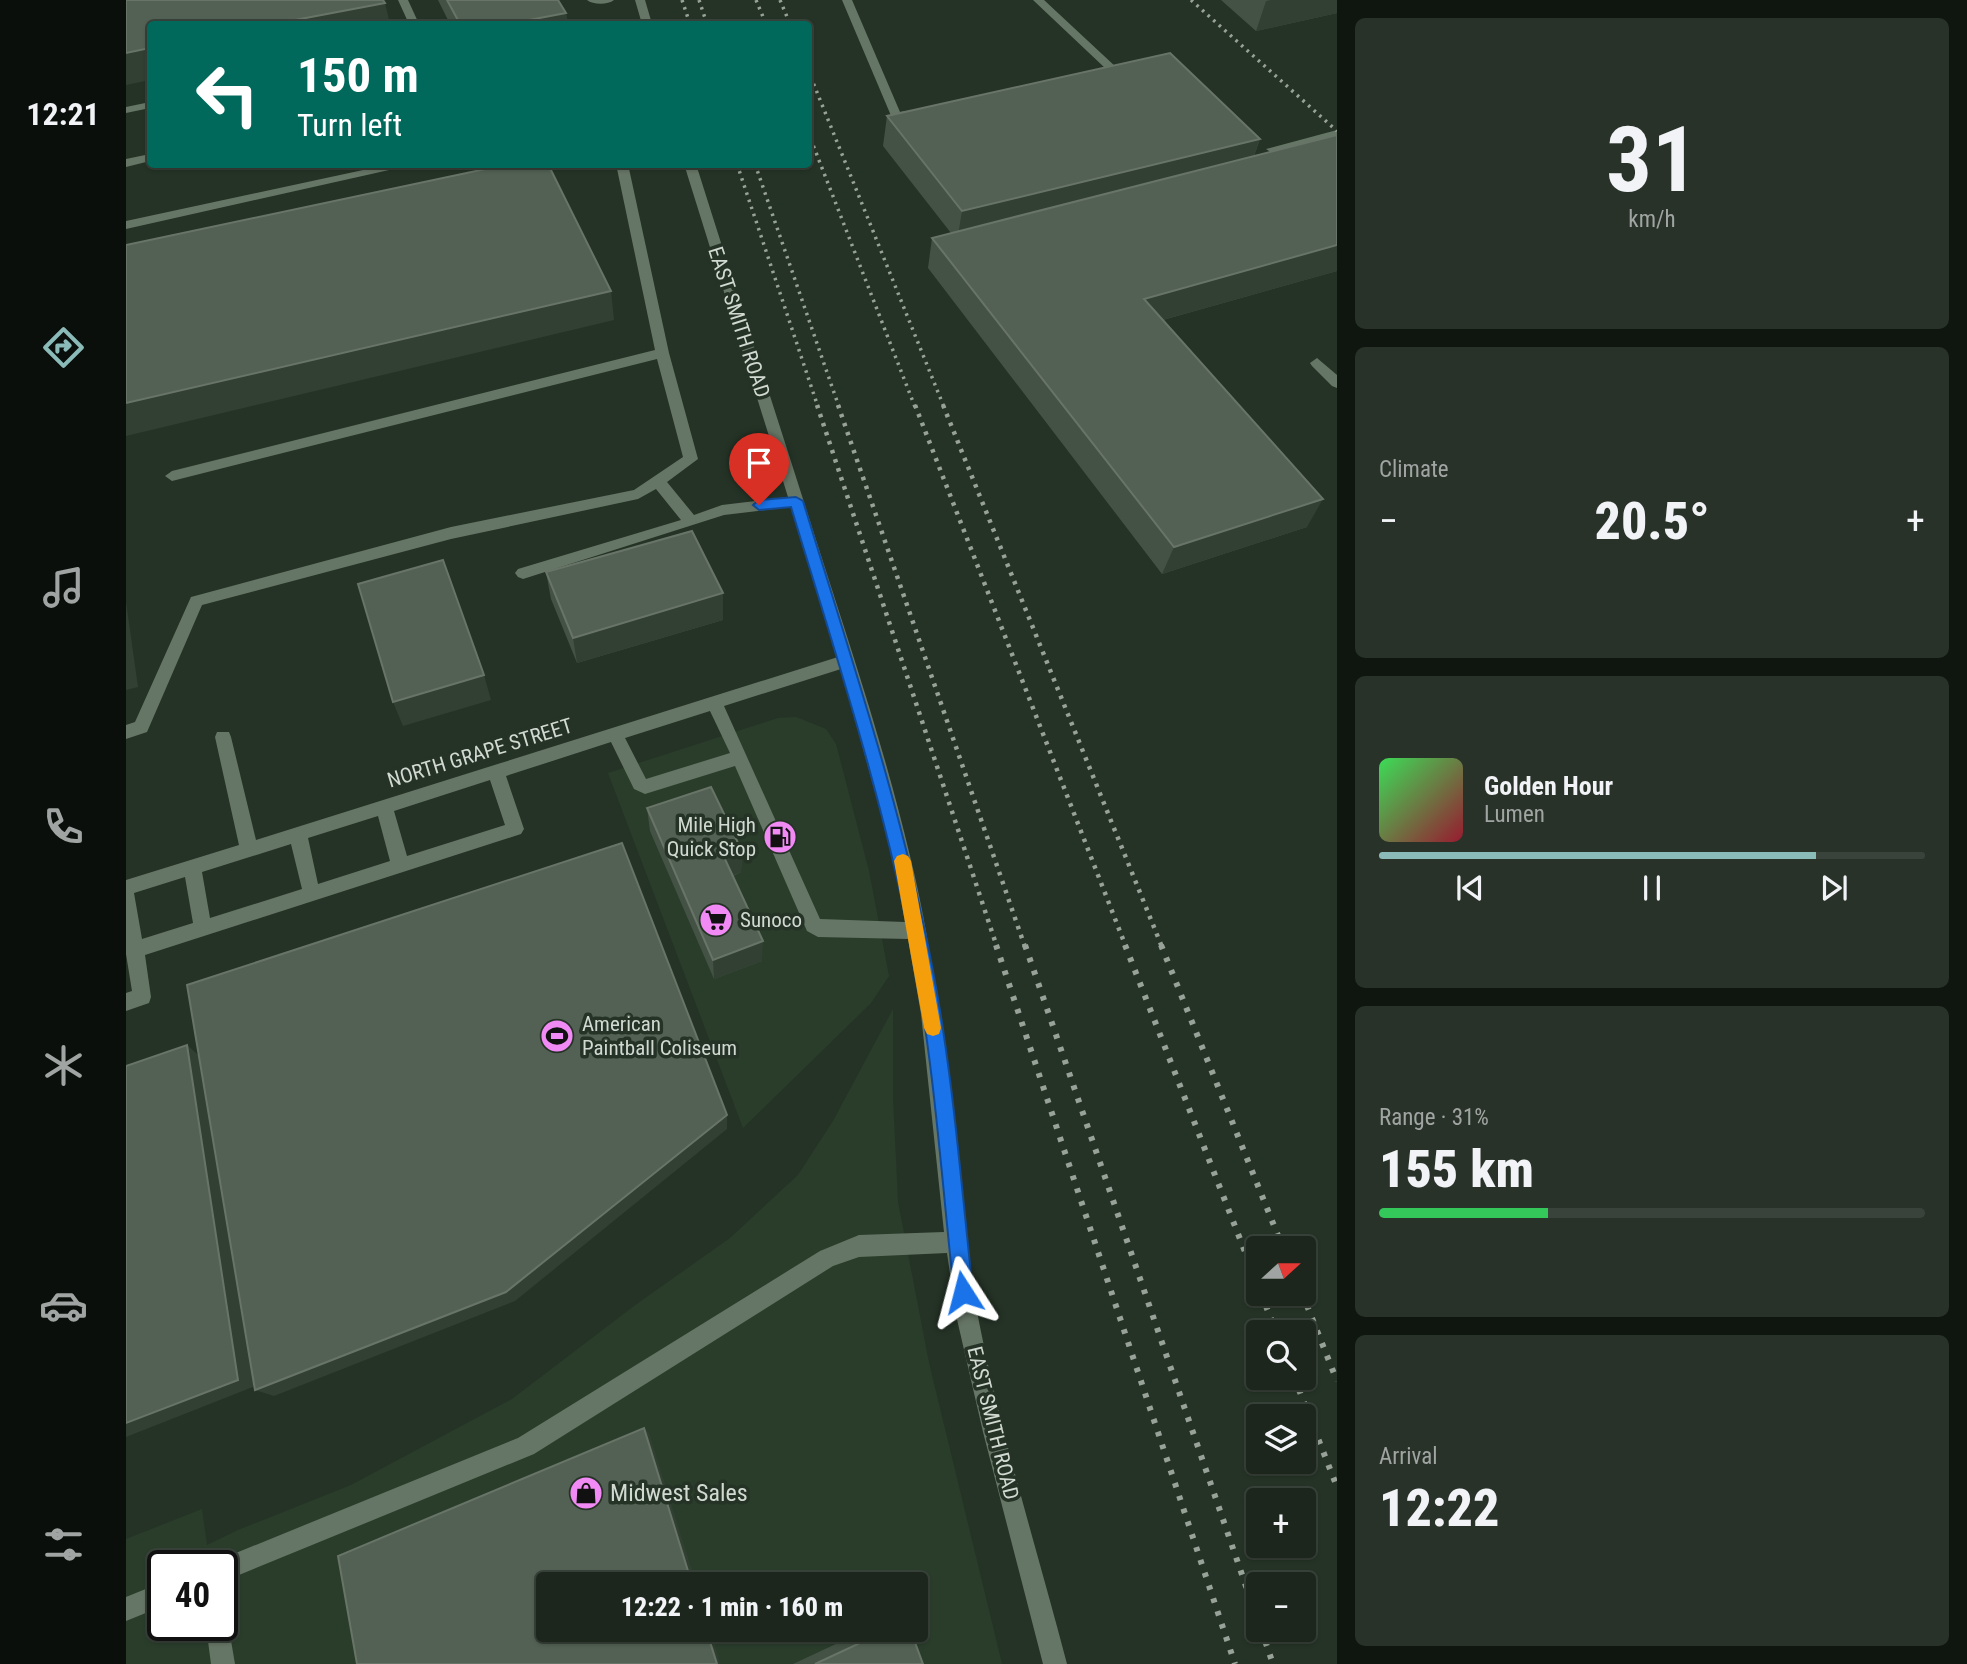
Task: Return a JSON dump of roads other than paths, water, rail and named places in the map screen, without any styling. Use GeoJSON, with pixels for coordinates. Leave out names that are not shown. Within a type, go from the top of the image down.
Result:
{"type":"FeatureCollection","features":[{"type":"Feature","properties":{"kind":"street"},"geometry":{"type":"LineString","coordinates":[[403,0],[413,21]]}},
{"type":"Feature","properties":{"kind":"street"},"geometry":{"type":"LineString","coordinates":[[592,0],[609,0]]}},
{"type":"Feature","properties":{"kind":"street"},"geometry":{"type":"LineString","coordinates":[[640,0],[646,21]]}},
{"type":"Feature","properties":{"kind":"street"},"geometry":{"type":"LineString","coordinates":[[847,0],[896,116],[923,110]]}},
{"type":"Feature","properties":{"kind":"street"},"geometry":{"type":"LineString","coordinates":[[1038,0],[1113,70],[1086,76]]}},
{"type":"Feature","properties":{"kind":"street"},"geometry":{"type":"LineString","coordinates":[[126,110],[147,106]]}},
{"type":"Feature","properties":{"kind":"street"},"geometry":{"type":"LineString","coordinates":[[1272,149],[1337,133]]}},
{"type":"Feature","properties":{"kind":"street"},"geometry":{"type":"LineString","coordinates":[[126,163],[147,159]]}},
{"type":"Feature","properties":{"kind":"street"},"geometry":{"type":"LineString","coordinates":[[126,225],[391,168]]}},
{"type":"Feature","properties":{"kind":"street"},"geometry":{"type":"LineString","coordinates":[[126,732],[141,727],[196,601],[451,533],[638,494],[691,459],[662,353],[623,168]]}},
{"type":"Feature","properties":{"kind":"street","name":"EAST SMITH ROAD"},"geometry":{"type":"LineString","coordinates":[[691,168],[847,661],[896,833],[916,931],[938,1068],[956,1242],[977,1363],[1055,1664]]}},
{"type":"Feature","properties":{"kind":"street"},"geometry":{"type":"LineString","coordinates":[[172,476],[662,353]]}},
{"type":"Feature","properties":{"kind":"street"},"geometry":{"type":"LineString","coordinates":[[1317,363],[1337,383]]}},
{"type":"Feature","properties":{"kind":"street"},"geometry":{"type":"LineString","coordinates":[[657,480],[691,522]]}},
{"type":"Feature","properties":{"kind":"street"},"geometry":{"type":"LineString","coordinates":[[523,573],[722,510],[796,501]]}},
{"type":"Feature","properties":{"kind":"street","name":"NORTH GRAPE STREET"},"geometry":{"type":"LineString","coordinates":[[126,888],[847,661]]}},
{"type":"Feature","properties":{"kind":"street"},"geometry":{"type":"LineString","coordinates":[[714,703],[813,925],[818,929],[916,931]]}},
{"type":"Feature","properties":{"kind":"street"},"geometry":{"type":"LineString","coordinates":[[615,734],[640,784],[645,787],[740,757]]}},
{"type":"Feature","properties":{"kind":"street"},"geometry":{"type":"LineString","coordinates":[[223,737],[249,849]]}},
{"type":"Feature","properties":{"kind":"street"},"geometry":{"type":"LineString","coordinates":[[135,950],[515,830],[496,772]]}},
{"type":"Feature","properties":{"kind":"street"},"geometry":{"type":"LineString","coordinates":[[384,807],[401,867]]}},
{"type":"Feature","properties":{"kind":"street"},"geometry":{"type":"LineString","coordinates":[[298,834],[312,895]]}},
{"type":"Feature","properties":{"kind":"street"},"geometry":{"type":"LineString","coordinates":[[192,867],[203,929]]}},
{"type":"Feature","properties":{"kind":"street"},"geometry":{"type":"LineString","coordinates":[[126,895],[142,997],[126,1002]]}},
{"type":"Feature","properties":{"kind":"street"},"geometry":{"type":"LineString","coordinates":[[238,1563],[526,1446],[827,1258],[859,1246],[956,1242]]}},
{"type":"Feature","properties":{"kind":"street"},"geometry":{"type":"LineString","coordinates":[[126,1609],[147,1600]]}},
{"type":"Feature","properties":{"kind":"street"},"geometry":{"type":"LineString","coordinates":[[220,1641],[223,1664]]}},
{"type":"Feature","properties":{"kind":"railway"},"geometry":{"type":"LineString","coordinates":[[682,0],[689,21]]}},
{"type":"Feature","properties":{"kind":"railway"},"geometry":{"type":"LineString","coordinates":[[699,0],[706,21]]}},
{"type":"Feature","properties":{"kind":"railway"},"geometry":{"type":"LineString","coordinates":[[756,0],[765,21]]}},
{"type":"Feature","properties":{"kind":"railway"},"geometry":{"type":"LineString","coordinates":[[780,0],[789,21]]}},
{"type":"Feature","properties":{"kind":"railway"},"geometry":{"type":"LineString","coordinates":[[1191,0],[1337,131]]}},
{"type":"Feature","properties":{"kind":"railway"},"geometry":{"type":"LineString","coordinates":[[812,80],[944,407]]}},
{"type":"Feature","properties":{"kind":"railway"},"geometry":{"type":"LineString","coordinates":[[812,142],[915,407]]}},
{"type":"Feature","properties":{"kind":"railway"},"geometry":{"type":"LineString","coordinates":[[738,168],[818,407]]}},
{"type":"Feature","properties":{"kind":"railway"},"geometry":{"type":"LineString","coordinates":[[756,168],[839,407]]}},
{"type":"Feature","properties":{"kind":"railway"},"geometry":{"type":"LineString","coordinates":[[817,405],[997,947]]}},
{"type":"Feature","properties":{"kind":"railway"},"geometry":{"type":"LineString","coordinates":[[838,405],[1025,947]]}},
{"type":"Feature","properties":{"kind":"railway"},"geometry":{"type":"LineString","coordinates":[[915,405],[1126,947]]}},
{"type":"Feature","properties":{"kind":"railway"},"geometry":{"type":"LineString","coordinates":[[943,405],[1162,947]]}},
{"type":"Feature","properties":{"kind":"railway"},"geometry":{"type":"LineString","coordinates":[[996,945],[1235,1664]]}},
{"type":"Feature","properties":{"kind":"railway"},"geometry":{"type":"LineString","coordinates":[[1025,945],[1246,1586]]}},
{"type":"Feature","properties":{"kind":"railway"},"geometry":{"type":"LineString","coordinates":[[1125,945],[1246,1254]]}},
{"type":"Feature","properties":{"kind":"railway"},"geometry":{"type":"LineString","coordinates":[[1161,945],[1278,1236]]}},
{"type":"Feature","properties":{"kind":"railway"},"geometry":{"type":"LineString","coordinates":[[1266,1306],[1271,1320]]}},
{"type":"Feature","properties":{"kind":"railway"},"geometry":{"type":"LineString","coordinates":[[1307,1306],[1337,1381]]}},
{"type":"Feature","properties":{"kind":"railway"},"geometry":{"type":"LineString","coordinates":[[1299,1390],[1337,1487]]}},
{"type":"Feature","properties":{"kind":"railway"},"geometry":{"type":"LineString","coordinates":[[1265,1642],[1273,1664]]}},
{"type":"Feature","properties":{"kind":"place","name":"Mile High Quick Stop"},"geometry":{"type":"Point","coordinates":[780,837]}},
{"type":"Feature","properties":{"kind":"place","name":"Sunoco"},"geometry":{"type":"Point","coordinates":[716,920]}},
{"type":"Feature","properties":{"kind":"place","name":"American Paintball Coliseum"},"geometry":{"type":"Point","coordinates":[557,1036]}},
{"type":"Feature","properties":{"kind":"place","name":"Midwest Sales"},"geometry":{"type":"Point","coordinates":[586,1493]}}]}
